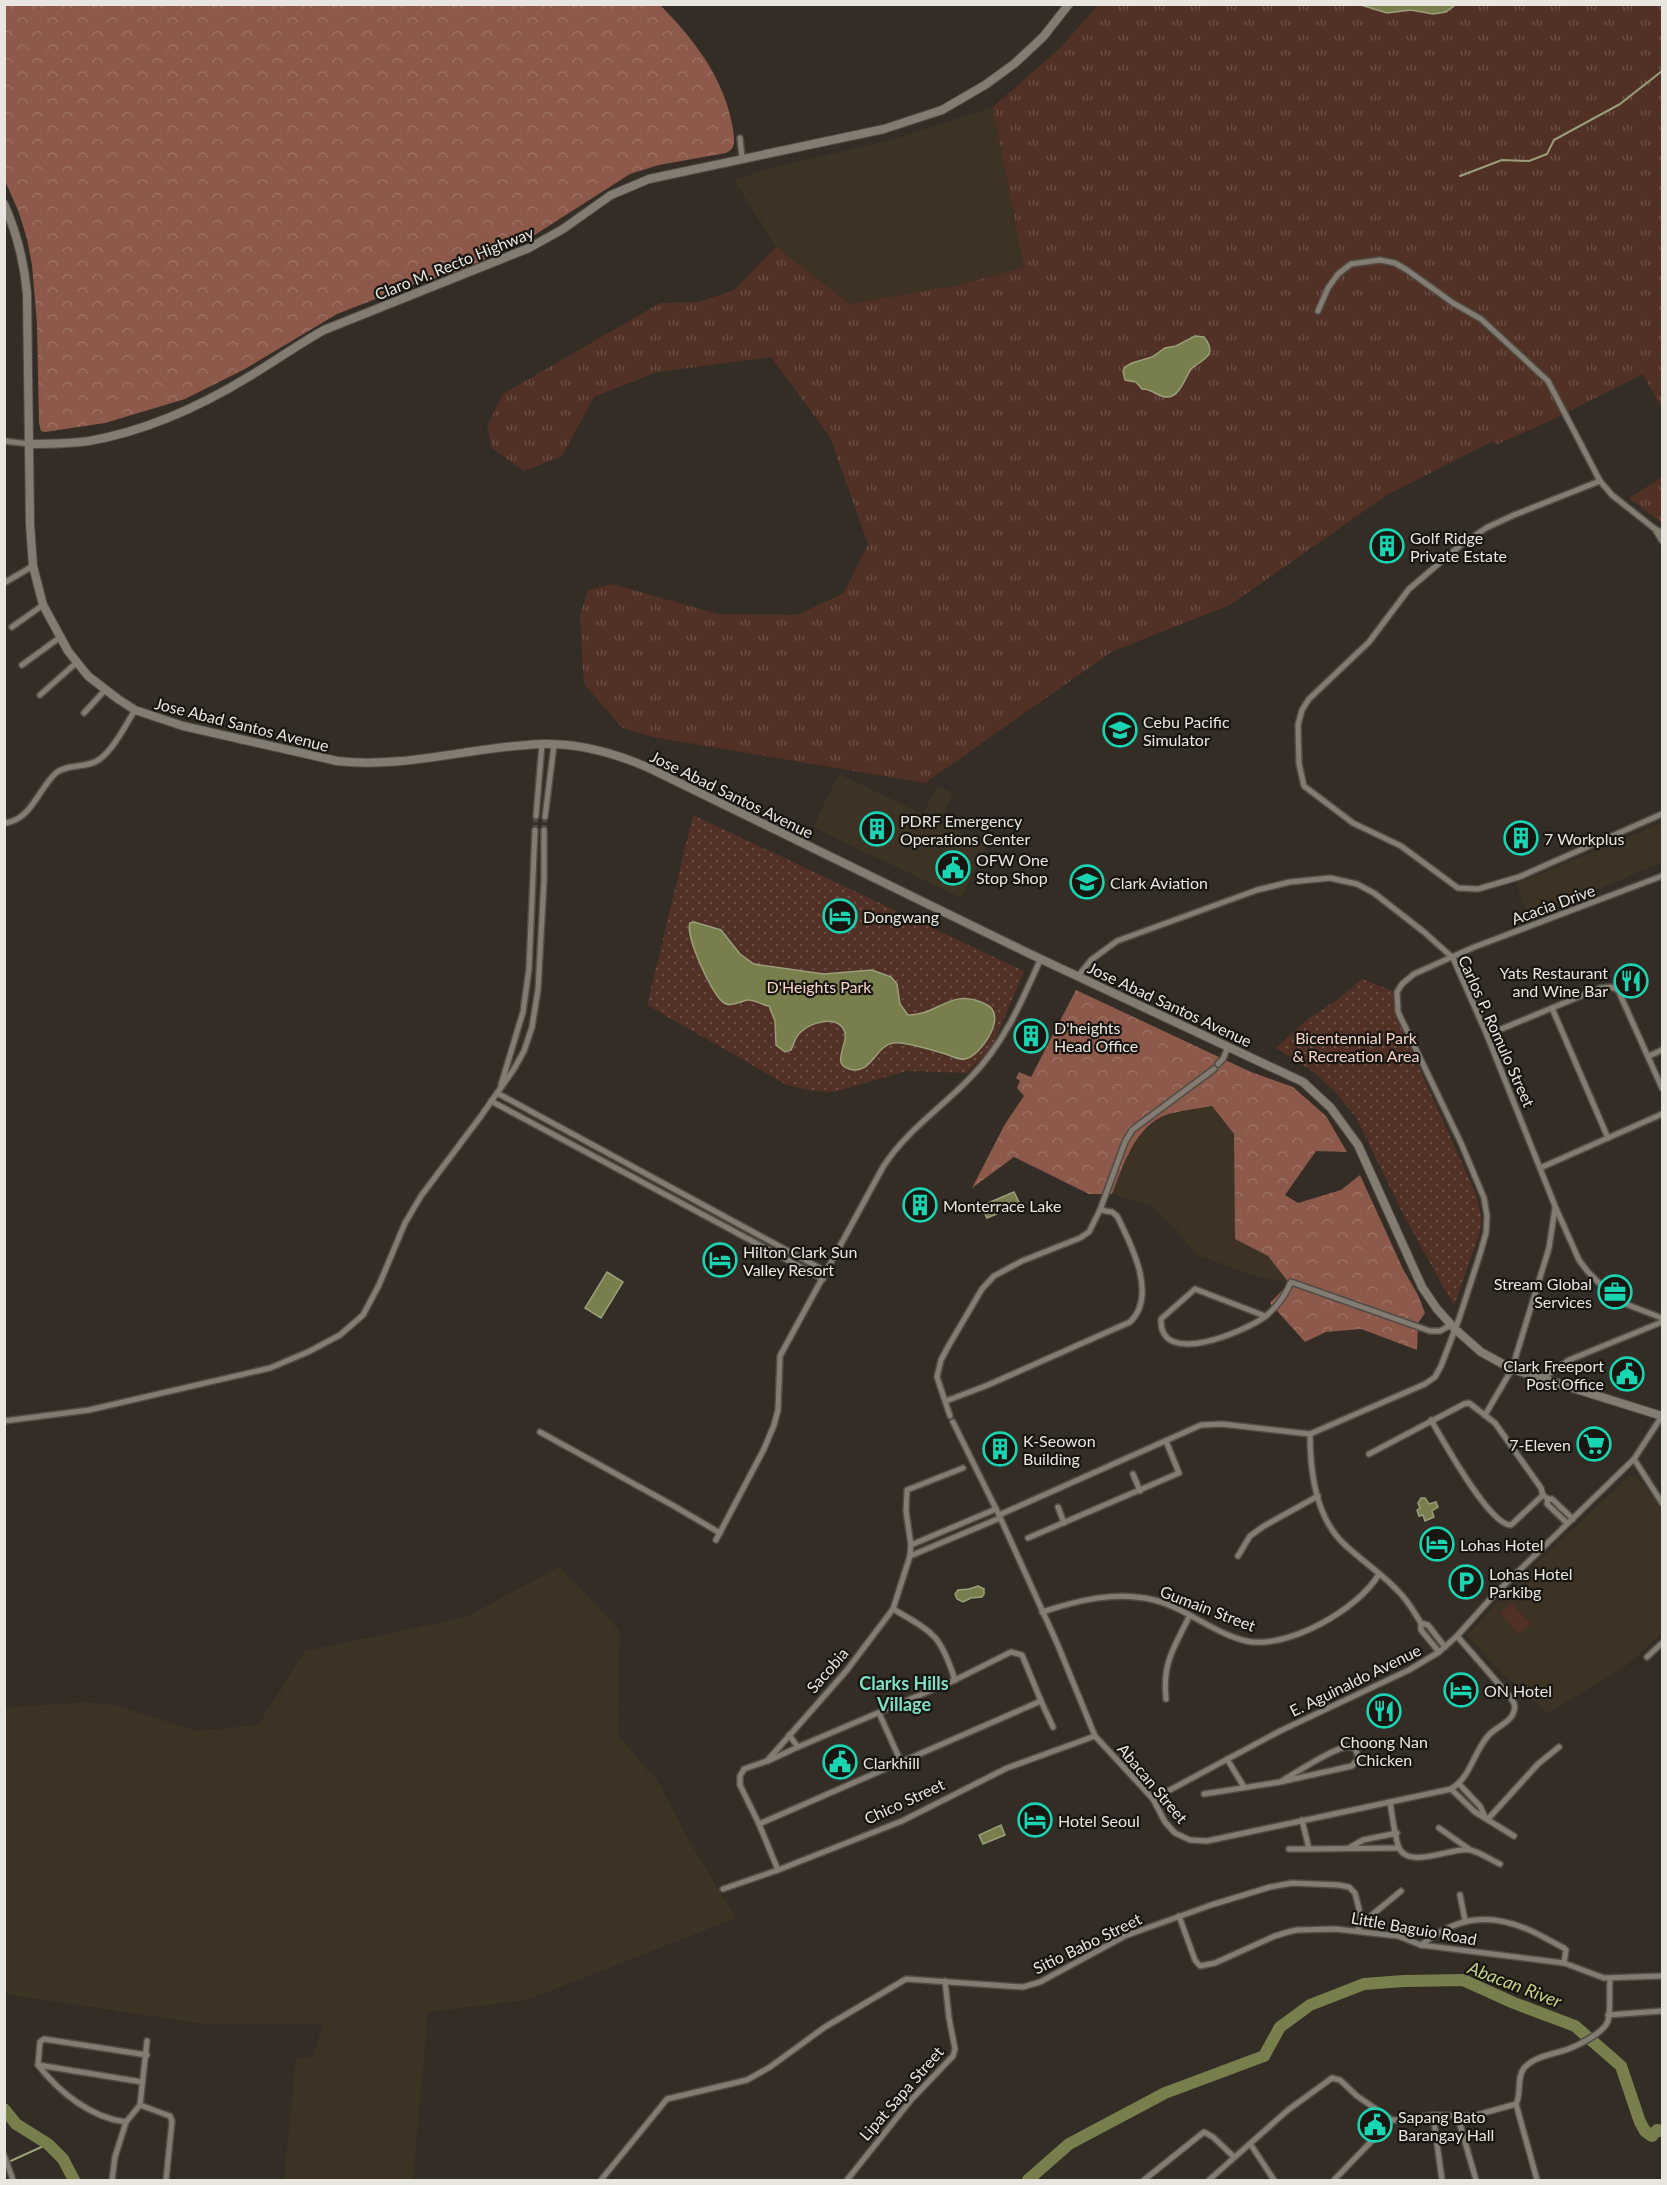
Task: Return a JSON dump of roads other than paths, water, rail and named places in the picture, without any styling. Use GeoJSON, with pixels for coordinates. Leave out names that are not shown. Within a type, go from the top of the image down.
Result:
{"type":"FeatureCollection","features":[{"type":"Feature","properties":{"kind":"main road","name":"Claro M. Recto Highway"},"geometry":{"type":"LineString","coordinates":[[29,444],[88,441],[120,434],[171,417],[225,390],[324,330],[529,248],[554,235],[624,188],[660,176],[884,129],[942,110],[985,85],[1021,58],[1069,4]]}},
{"type":"Feature","properties":{"kind":"main road","name":"Jose Abad Santos Avenue"},"geometry":{"type":"LineString","coordinates":[[4,204],[19,241],[25,272],[30,524],[33,566],[43,605],[59,638],[76,663],[105,690],[135,710],[161,720],[309,756],[359,763],[403,762],[542,744],[605,752],[649,768],[1149,1011],[1303,1082],[1346,1125],[1358,1145],[1422,1287],[1437,1310],[1453,1327],[1481,1352],[1512,1369],[1662,1416]]}},
{"type":"Feature","properties":{"kind":"street"},"geometry":{"type":"LineString","coordinates":[[740,138],[742,158]]}},
{"type":"Feature","properties":{"kind":"street"},"geometry":{"type":"LineString","coordinates":[[1318,311],[1328,288],[1338,274],[1351,264],[1380,260],[1395,263],[1407,270],[1453,303],[1481,319],[1548,381],[1600,481],[1612,495],[1662,532]]}},
{"type":"Feature","properties":{"kind":"street"},"geometry":{"type":"LineString","coordinates":[[4,441],[29,444]]}},
{"type":"Feature","properties":{"kind":"street"},"geometry":{"type":"LineString","coordinates":[[1600,481],[1486,528],[1462,544],[1409,589],[1369,642],[1309,699],[1302,710],[1297,739],[1300,775],[1304,786],[1353,823],[1392,840],[1451,884],[1467,890],[1478,890],[1519,877],[1662,814]]}},
{"type":"Feature","properties":{"kind":"street"},"geometry":{"type":"LineString","coordinates":[[1655,529],[1662,541]]}},
{"type":"Feature","properties":{"kind":"street"},"geometry":{"type":"LineString","coordinates":[[4,583],[33,566]]}},
{"type":"Feature","properties":{"kind":"street"},"geometry":{"type":"LineString","coordinates":[[12,627],[43,605]]}},
{"type":"Feature","properties":{"kind":"street"},"geometry":{"type":"LineString","coordinates":[[22,665],[59,638]]}},
{"type":"Feature","properties":{"kind":"street"},"geometry":{"type":"LineString","coordinates":[[40,695],[76,663]]}},
{"type":"Feature","properties":{"kind":"street"},"geometry":{"type":"LineString","coordinates":[[84,713],[105,690]]}},
{"type":"Feature","properties":{"kind":"street"},"geometry":{"type":"LineString","coordinates":[[4,823],[20,819],[57,772],[67,768],[90,765],[100,759],[135,710]]}},
{"type":"Feature","properties":{"kind":"street"},"geometry":{"type":"LineString","coordinates":[[536,816],[542,744]]}},
{"type":"Feature","properties":{"kind":"street"},"geometry":{"type":"LineString","coordinates":[[546,817],[554,745]]}},
{"type":"Feature","properties":{"kind":"street"},"geometry":{"type":"LineString","coordinates":[[499,1090],[524,1012],[529,969],[535,830]]}},
{"type":"Feature","properties":{"kind":"street"},"geometry":{"type":"LineString","coordinates":[[4,1421],[89,1410],[242,1375],[290,1360],[340,1335],[363,1315],[379,1285],[405,1223],[421,1196],[514,1069],[524,1051],[532,1027],[539,970],[544,830]]}},
{"type":"Feature","properties":{"kind":"street","name":"Acacia Drive"},"geometry":{"type":"LineString","coordinates":[[1310,1434],[1435,1377],[1441,1366],[1486,1233],[1484,1198],[1461,1143],[1403,1025],[1397,992],[1407,978],[1472,948],[1662,876]]}},
{"type":"Feature","properties":{"kind":"street","name":"Carlos P. Romulo Street"},"geometry":{"type":"LineString","coordinates":[[1079,975],[1091,960],[1117,941],[1257,890],[1312,879],[1343,880],[1374,893],[1453,958],[1487,1035],[1555,1206],[1580,1260],[1598,1283],[1623,1303],[1662,1320]]}},
{"type":"Feature","properties":{"kind":"street"},"geometry":{"type":"LineString","coordinates":[[716,1540],[764,1449],[774,1425],[778,1410],[780,1356],[894,1150],[954,1094],[991,1055],[1013,1018],[1041,958]]}},
{"type":"Feature","properties":{"kind":"street"},"geometry":{"type":"LineString","coordinates":[[1487,1035],[1600,988],[1611,987],[1618,990],[1662,1088]]}},
{"type":"Feature","properties":{"kind":"street"},"geometry":{"type":"LineString","coordinates":[[1552,1008],[1608,1138]]}},
{"type":"Feature","properties":{"kind":"street","name":"Abacan Street"},"geometry":{"type":"LineString","coordinates":[[1228,1047],[1223,1059],[1216,1067],[1132,1130],[1089,1232],[1080,1238],[1022,1261],[994,1276],[982,1289],[949,1344],[938,1370],[951,1419],[998,1514],[1095,1736],[1153,1799],[1165,1822],[1175,1833],[1190,1840],[1207,1841],[1276,1828],[1302,1820],[1451,1789],[1459,1784],[1488,1735],[1510,1719],[1515,1711],[1511,1698],[1457,1636]]}},
{"type":"Feature","properties":{"kind":"street"},"geometry":{"type":"LineString","coordinates":[[1649,1056],[1662,1050]]}},
{"type":"Feature","properties":{"kind":"street"},"geometry":{"type":"LineString","coordinates":[[499,1090],[827,1272]]}},
{"type":"Feature","properties":{"kind":"street"},"geometry":{"type":"LineString","coordinates":[[491,1101],[823,1279]]}},
{"type":"Feature","properties":{"kind":"street"},"geometry":{"type":"LineString","coordinates":[[1540,1168],[1662,1114]]}},
{"type":"Feature","properties":{"kind":"street","name":"Carlos P. Romulo Street"},"geometry":{"type":"LineString","coordinates":[[1485,1415],[1512,1369],[1549,1248],[1555,1206]]}},
{"type":"Feature","properties":{"kind":"street"},"geometry":{"type":"LineString","coordinates":[[946,1401],[988,1385],[1130,1322],[1138,1315],[1142,1285],[1141,1271],[1117,1216],[1112,1212],[1100,1210]]}},
{"type":"Feature","properties":{"kind":"street"},"geometry":{"type":"LineString","coordinates":[[1265,1316],[1195,1289],[1160,1322],[1164,1334],[1172,1341],[1194,1344],[1241,1331],[1265,1316],[1283,1299],[1291,1282],[1430,1331],[1453,1327]]}},
{"type":"Feature","properties":{"kind":"street"},"geometry":{"type":"LineString","coordinates":[[1541,1379],[1569,1360],[1662,1320]]}},
{"type":"Feature","properties":{"kind":"street"},"geometry":{"type":"LineString","coordinates":[[1369,1454],[1431,1420],[1469,1403],[1495,1423],[1541,1488],[1547,1504],[1567,1524]]}},
{"type":"Feature","properties":{"kind":"street","name":"E. Aguinaldo Avenue"},"geometry":{"type":"LineString","coordinates":[[1153,1799],[1301,1721],[1409,1670],[1439,1653],[1492,1596],[1634,1459],[1662,1416]]}},
{"type":"Feature","properties":{"kind":"street"},"geometry":{"type":"LineString","coordinates":[[1431,1420],[1475,1492],[1503,1523],[1511,1525],[1546,1497]]}},
{"type":"Feature","properties":{"kind":"street"},"geometry":{"type":"LineString","coordinates":[[910,1556],[998,1514],[1201,1425],[1222,1424],[1310,1434],[1310,1462],[1326,1518],[1340,1540],[1398,1590],[1421,1623],[1421,1630],[1439,1653]]}},
{"type":"Feature","properties":{"kind":"street"},"geometry":{"type":"LineString","coordinates":[[540,1432],[720,1533]]}},
{"type":"Feature","properties":{"kind":"street"},"geometry":{"type":"LineString","coordinates":[[1028,1538],[1179,1473],[1166,1441]]}},
{"type":"Feature","properties":{"kind":"street"},"geometry":{"type":"LineString","coordinates":[[1634,1459],[1662,1503]]}},
{"type":"Feature","properties":{"kind":"street","name":"Sacobia"},"geometry":{"type":"LineString","coordinates":[[778,1870],[740,1785],[740,1776],[744,1769],[767,1761],[847,1670],[893,1609],[910,1556],[911,1545],[906,1511],[907,1490],[963,1468]]}},
{"type":"Feature","properties":{"kind":"street"},"geometry":{"type":"LineString","coordinates":[[1133,1473],[1140,1491]]}},
{"type":"Feature","properties":{"kind":"street"},"geometry":{"type":"LineString","coordinates":[[1238,1556],[1250,1536],[1318,1496]]}},
{"type":"Feature","properties":{"kind":"street"},"geometry":{"type":"LineString","coordinates":[[1546,1497],[1552,1499],[1573,1519]]}},
{"type":"Feature","properties":{"kind":"street"},"geometry":{"type":"LineString","coordinates":[[1058,1507],[1064,1523]]}},
{"type":"Feature","properties":{"kind":"street"},"geometry":{"type":"LineString","coordinates":[[911,1545],[998,1514]]}},
{"type":"Feature","properties":{"kind":"street","name":"Gumain Street"},"geometry":{"type":"LineString","coordinates":[[1042,1612],[1092,1598],[1120,1596],[1172,1606],[1189,1617],[1246,1641],[1281,1639],[1306,1631],[1349,1606],[1374,1584],[1379,1574]]}},
{"type":"Feature","properties":{"kind":"street"},"geometry":{"type":"LineString","coordinates":[[893,1609],[927,1628],[936,1637],[946,1653],[955,1680]]}},
{"type":"Feature","properties":{"kind":"street"},"geometry":{"type":"LineString","coordinates":[[1166,1699],[1164,1673],[1189,1617]]}},
{"type":"Feature","properties":{"kind":"street"},"geometry":{"type":"LineString","coordinates":[[1421,1623],[1428,1625],[1445,1647]]}},
{"type":"Feature","properties":{"kind":"street"},"geometry":{"type":"LineString","coordinates":[[1647,1657],[1662,1643]]}},
{"type":"Feature","properties":{"kind":"street"},"geometry":{"type":"LineString","coordinates":[[767,1761],[955,1680],[1011,1653],[1022,1655],[1053,1727]]}},
{"type":"Feature","properties":{"kind":"street"},"geometry":{"type":"LineString","coordinates":[[759,1824],[1041,1701]]}},
{"type":"Feature","properties":{"kind":"street"},"geometry":{"type":"LineString","coordinates":[[879,1713],[902,1762]]}},
{"type":"Feature","properties":{"kind":"street"},"geometry":{"type":"LineString","coordinates":[[789,1735],[798,1747]]}},
{"type":"Feature","properties":{"kind":"street","name":"Chico Street"},"geometry":{"type":"LineString","coordinates":[[723,1889],[902,1821],[1007,1768],[1095,1736]]}},
{"type":"Feature","properties":{"kind":"street"},"geometry":{"type":"LineString","coordinates":[[1204,1794],[1280,1782],[1352,1766],[1358,1759],[1358,1752],[1346,1747],[1315,1761],[1280,1782]]}},
{"type":"Feature","properties":{"kind":"street"},"geometry":{"type":"LineString","coordinates":[[1486,1818],[1539,1764],[1559,1748]]}},
{"type":"Feature","properties":{"kind":"street"},"geometry":{"type":"LineString","coordinates":[[1227,1759],[1244,1787]]}},
{"type":"Feature","properties":{"kind":"street"},"geometry":{"type":"LineString","coordinates":[[1315,1761],[1322,1774]]}},
{"type":"Feature","properties":{"kind":"street"},"geometry":{"type":"LineString","coordinates":[[1459,1784],[1480,1806],[1486,1818]]}},
{"type":"Feature","properties":{"kind":"street"},"geometry":{"type":"LineString","coordinates":[[1451,1789],[1475,1812],[1514,1836]]}},
{"type":"Feature","properties":{"kind":"street"},"geometry":{"type":"LineString","coordinates":[[1390,1802],[1400,1848],[1408,1856],[1414,1858],[1470,1849]]}},
{"type":"Feature","properties":{"kind":"street"},"geometry":{"type":"LineString","coordinates":[[1302,1820],[1309,1849]]}},
{"type":"Feature","properties":{"kind":"street"},"geometry":{"type":"LineString","coordinates":[[1439,1828],[1470,1849],[1500,1864]]}},
{"type":"Feature","properties":{"kind":"street"},"geometry":{"type":"LineString","coordinates":[[1347,1848],[1363,1840],[1397,1833]]}},
{"type":"Feature","properties":{"kind":"street"},"geometry":{"type":"LineString","coordinates":[[1289,1849],[1400,1848]]}},
{"type":"Feature","properties":{"kind":"street","name":"Sitio Babo Street"},"geometry":{"type":"LineString","coordinates":[[601,2181],[667,2099],[747,2080],[825,2027],[906,1979],[1023,1987],[1040,1982],[1125,1936],[1270,1887],[1292,1883],[1349,1887],[1355,1893],[1361,1924]]}},
{"type":"Feature","properties":{"kind":"street"},"geometry":{"type":"LineString","coordinates":[[1358,1931],[1361,1924],[1401,1891]]}},
{"type":"Feature","properties":{"kind":"street"},"geometry":{"type":"LineString","coordinates":[[1460,1895],[1466,1920]]}},
{"type":"Feature","properties":{"kind":"street","name":"Little Baguio Road"},"geometry":{"type":"LineString","coordinates":[[1179,1916],[1200,1966],[1215,1964],[1275,1936],[1297,1930],[1358,1931],[1398,1936],[1421,1945],[1564,1963],[1590,1974],[1610,1979]]}},
{"type":"Feature","properties":{"kind":"street"},"geometry":{"type":"LineString","coordinates":[[1421,1945],[1439,1931],[1466,1920],[1487,1918],[1527,1929],[1566,1950],[1564,1963]]}},
{"type":"Feature","properties":{"kind":"street"},"geometry":{"type":"LineString","coordinates":[[1537,2181],[1516,2104],[1520,2094],[1520,2077],[1525,2067],[1536,2059],[1578,2045],[1601,2030],[1608,2015],[1610,1979],[1662,1976]]}},
{"type":"Feature","properties":{"kind":"street","name":"Lipat Sapa Street"},"geometry":{"type":"LineString","coordinates":[[847,2181],[911,2100],[953,2056],[955,2049],[945,1981]]}},
{"type":"Feature","properties":{"kind":"street"},"geometry":{"type":"LineString","coordinates":[[1608,2015],[1661,2011]]}},
{"type":"Feature","properties":{"kind":"street"},"geometry":{"type":"LineString","coordinates":[[126,2122],[110,2118],[82,2105],[50,2080],[38,2065],[40,2042],[44,2039],[147,2055]]}},
{"type":"Feature","properties":{"kind":"street"},"geometry":{"type":"LineString","coordinates":[[112,2181],[115,2157],[126,2122],[140,2105],[147,2041]]}},
{"type":"Feature","properties":{"kind":"street"},"geometry":{"type":"LineString","coordinates":[[38,2065],[142,2082]]}},
{"type":"Feature","properties":{"kind":"street"},"geometry":{"type":"LineString","coordinates":[[1209,2181],[1288,2110],[1332,2078],[1340,2080],[1357,2096],[1392,2120],[1433,2115],[1473,2116],[1516,2104]]}},
{"type":"Feature","properties":{"kind":"street"},"geometry":{"type":"LineString","coordinates":[[140,2105],[170,2116],[172,2121],[166,2181]]}},
{"type":"Feature","properties":{"kind":"street"},"geometry":{"type":"LineString","coordinates":[[1457,2114],[1476,2181]]}},
{"type":"Feature","properties":{"kind":"street"},"geometry":{"type":"LineString","coordinates":[[1433,2115],[1442,2181]]}},
{"type":"Feature","properties":{"kind":"street"},"geometry":{"type":"LineString","coordinates":[[1335,2180],[1392,2120]]}},
{"type":"Feature","properties":{"kind":"street"},"geometry":{"type":"LineString","coordinates":[[1144,2181],[1201,2133],[1207,2133],[1234,2157]]}},
{"type":"Feature","properties":{"kind":"street"},"geometry":{"type":"LineString","coordinates":[[1251,2145],[1274,2181]]}},
{"type":"Feature","properties":{"kind":"street"},"geometry":{"type":"LineString","coordinates":[[5,2155],[7,2168],[13,2181]]}},
{"type":"Feature","properties":{"kind":"waterway"},"geometry":{"type":"LineString","coordinates":[[1460,176],[1502,160],[1529,161],[1547,154],[1554,140],[1620,104],[1662,71]]}},
{"type":"Feature","properties":{"kind":"waterway","name":"Abacan River"},"geometry":{"type":"LineString","coordinates":[[1028,2180],[1069,2144],[1165,2093],[1264,2056],[1280,2027],[1310,2005],[1364,1984],[1463,1980],[1514,2003],[1575,2026],[1621,2066],[1645,2131],[1652,2136],[1657,2130],[1662,2131]]}},
{"type":"Feature","properties":{"kind":"waterway","name":"Abacan River"},"geometry":{"type":"LineString","coordinates":[[4,2109],[16,2124],[48,2144],[63,2159],[74,2180]]}},
{"type":"Feature","properties":{"kind":"waterway"},"geometry":{"type":"LineString","coordinates":[[4,2164],[48,2144]]}},
{"type":"Feature","properties":{"kind":"tunnel"},"geometry":{"type":"LineString","coordinates":[[535,830],[536,816]]}},
{"type":"Feature","properties":{"kind":"tunnel"},"geometry":{"type":"LineString","coordinates":[[544,830],[545,817]]}},
{"type":"Feature","properties":{"kind":"place","name":"Golf Ridge Private Estate"},"geometry":{"type":"Point","coordinates":[1387,546]}},
{"type":"Feature","properties":{"kind":"place","name":"Cebu Pacific Simulator"},"geometry":{"type":"Point","coordinates":[1120,730]}},
{"type":"Feature","properties":{"kind":"place","name":"PDRF Emergency Operations Center"},"geometry":{"type":"Point","coordinates":[877,829]}},
{"type":"Feature","properties":{"kind":"place","name":"7 Workplus"},"geometry":{"type":"Point","coordinates":[1521,838]}},
{"type":"Feature","properties":{"kind":"place","name":"OFW One Stop Shop"},"geometry":{"type":"Point","coordinates":[953,868]}},
{"type":"Feature","properties":{"kind":"place","name":"Clark Aviation"},"geometry":{"type":"Point","coordinates":[1087,882]}},
{"type":"Feature","properties":{"kind":"place","name":"Dongwang"},"geometry":{"type":"Point","coordinates":[840,916]}},
{"type":"Feature","properties":{"kind":"place","name":"Yats Restaurant and Wine Bar"},"geometry":{"type":"Point","coordinates":[1631,981]}},
{"type":"Feature","properties":{"kind":"place","name":"D'heights Head Office"},"geometry":{"type":"Point","coordinates":[1031,1036]}},
{"type":"Feature","properties":{"kind":"place","name":"Monterrace Lake"},"geometry":{"type":"Point","coordinates":[920,1205]}},
{"type":"Feature","properties":{"kind":"place","name":"Hilton Clark Sun Valley Resort"},"geometry":{"type":"Point","coordinates":[720,1260]}},
{"type":"Feature","properties":{"kind":"place","name":"Stream Global Services"},"geometry":{"type":"Point","coordinates":[1615,1292]}},
{"type":"Feature","properties":{"kind":"place","name":"Clark Freeport Post Office"},"geometry":{"type":"Point","coordinates":[1627,1374]}},
{"type":"Feature","properties":{"kind":"place","name":"7-Eleven"},"geometry":{"type":"Point","coordinates":[1594,1444]}},
{"type":"Feature","properties":{"kind":"place","name":"K-Seowon Building"},"geometry":{"type":"Point","coordinates":[1000,1449]}},
{"type":"Feature","properties":{"kind":"place","name":"Lohas Hotel"},"geometry":{"type":"Point","coordinates":[1437,1544]}},
{"type":"Feature","properties":{"kind":"place","name":"Lohas Hotel Parkibg"},"geometry":{"type":"Point","coordinates":[1466,1582]}},
{"type":"Feature","properties":{"kind":"place","name":"ON Hotel"},"geometry":{"type":"Point","coordinates":[1461,1690]}},
{"type":"Feature","properties":{"kind":"place","name":"Choong Nan Chicken"},"geometry":{"type":"Point","coordinates":[1384,1711]}},
{"type":"Feature","properties":{"kind":"place","name":"Clarkhill"},"geometry":{"type":"Point","coordinates":[840,1762]}},
{"type":"Feature","properties":{"kind":"place","name":"Hotel Seoul"},"geometry":{"type":"Point","coordinates":[1035,1820]}},
{"type":"Feature","properties":{"kind":"place","name":"Sapang Bato Barangay Hall"},"geometry":{"type":"Point","coordinates":[1375,2125]}},
{"type":"Feature","properties":{"kind":"district","name":"Clarks Hills Village"},"geometry":{"type":"Point","coordinates":[904,1693]}},
{"type":"Feature","properties":{"kind":"park label","name":"D'Heights Park"},"geometry":{"type":"Point","coordinates":[819,986]}},
{"type":"Feature","properties":{"kind":"park label","name":"Bicentennial Park & Recreation Area"},"geometry":{"type":"Point","coordinates":[1356,1046]}}]}
